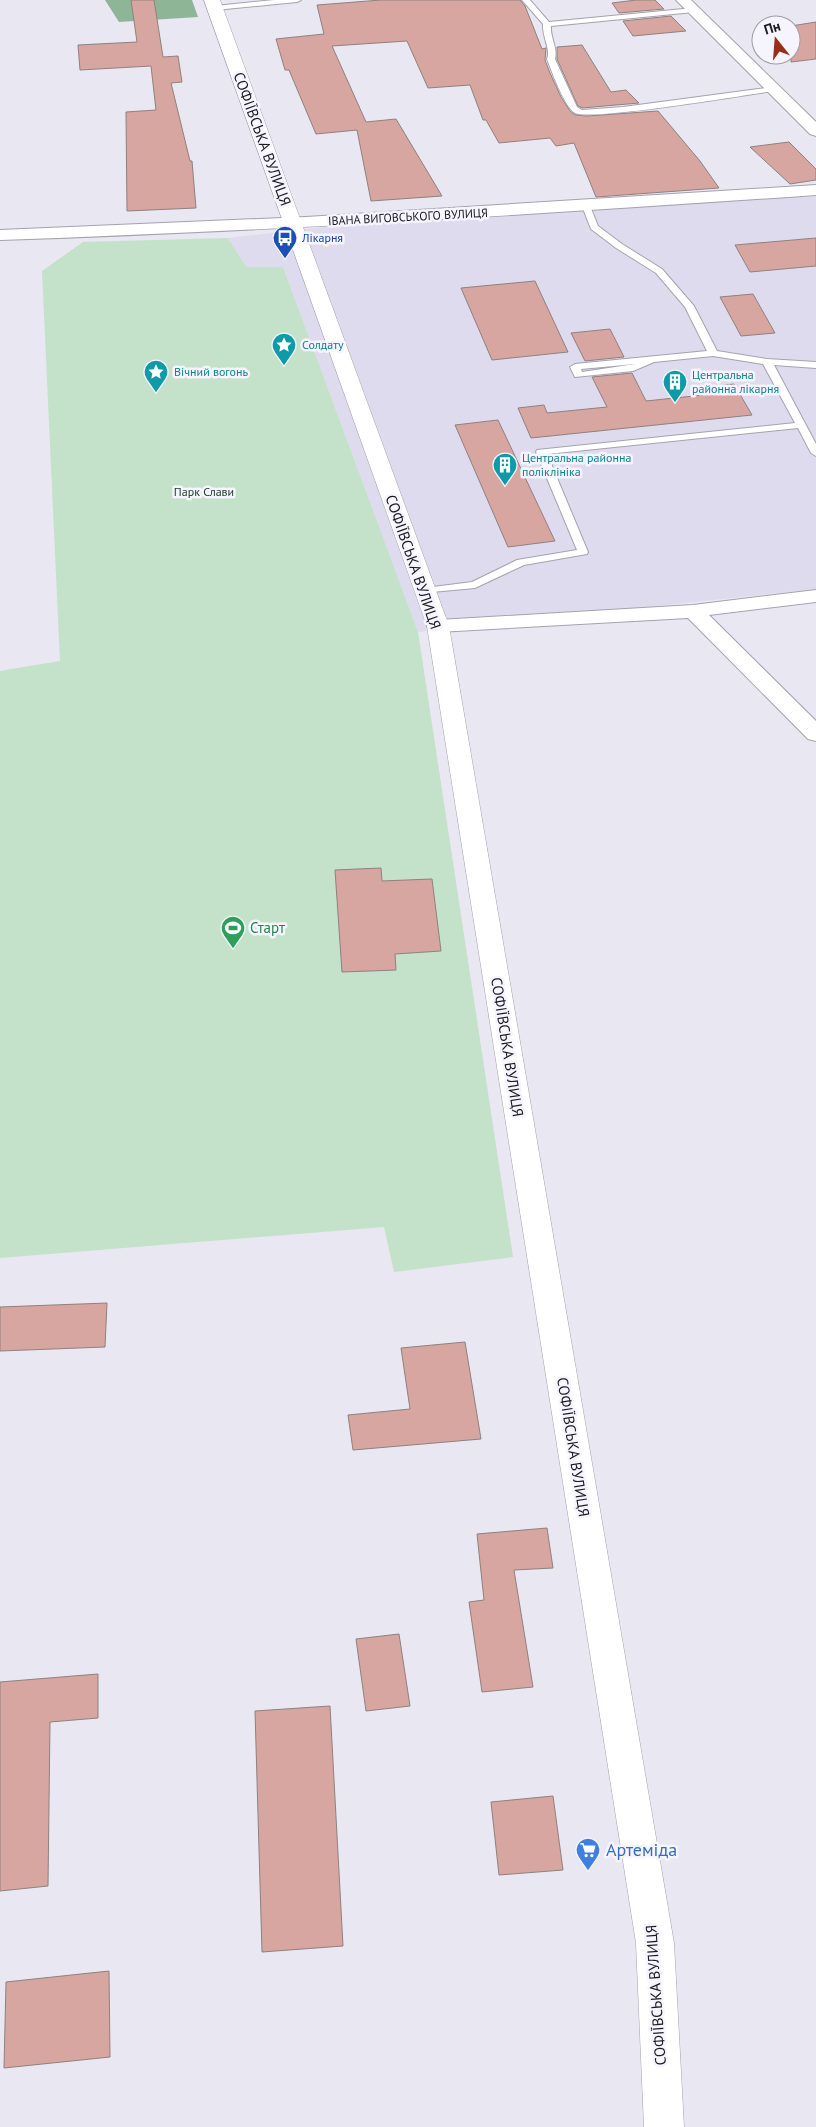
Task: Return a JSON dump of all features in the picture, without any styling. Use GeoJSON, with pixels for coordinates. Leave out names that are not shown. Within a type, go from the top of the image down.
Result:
{"type":"FeatureCollection","features":[{"type":"Feature","properties":{"kind":"street","name":"СОФІЇВСЬКА ВУЛИЦЯ"},"geometry":{"type":"LineString","coordinates":[[213,4],[438,626],[655,1943],[664,2127]]}},
{"type":"Feature","properties":{"kind":"street"},"geometry":{"type":"LineString","coordinates":[[688,5],[816,131]]}},
{"type":"Feature","properties":{"kind":"street","name":"ІВАНА ВИГОВСЬКОГО ВУЛИЦЯ"},"geometry":{"type":"LineString","coordinates":[[0,235],[292,224],[816,190]]}},
{"type":"Feature","properties":{"kind":"street"},"geometry":{"type":"LineString","coordinates":[[438,626],[693,611],[816,596]]}},
{"type":"Feature","properties":{"kind":"street"},"geometry":{"type":"LineString","coordinates":[[693,611],[816,734]]}},
{"type":"Feature","properties":{"kind":"lane"},"geometry":{"type":"LineString","coordinates":[[213,4],[296,0]]}},
{"type":"Feature","properties":{"kind":"lane"},"geometry":{"type":"LineString","coordinates":[[526,0],[547,24],[546,35],[553,53],[551,60],[574,108],[580,112],[589,113],[623,109],[773,89]]}},
{"type":"Feature","properties":{"kind":"lane"},"geometry":{"type":"LineString","coordinates":[[547,24],[688,5]]}},
{"type":"Feature","properties":{"kind":"lane"},"geometry":{"type":"LineString","coordinates":[[586,206],[594,226],[619,246],[659,271],[689,306],[713,353]]}},
{"type":"Feature","properties":{"kind":"lane"},"geometry":{"type":"LineString","coordinates":[[650,361],[633,368],[578,376],[575,368],[713,353],[768,362],[816,365]]}},
{"type":"Feature","properties":{"kind":"lane"},"geometry":{"type":"LineString","coordinates":[[768,362],[800,425],[812,438],[816,453]]}},
{"type":"Feature","properties":{"kind":"lane"},"geometry":{"type":"LineString","coordinates":[[424,591],[474,585],[521,562],[583,552],[541,452],[800,425]]}},
{"type":"Feature","properties":{"kind":"shaded area"},"geometry":{"type":"Polygon","coordinates":[[[816,184],[816,589],[418,632],[283,267],[246,268],[228,238],[495,208],[816,184]]]}},
{"type":"Feature","properties":{"kind":"green space"},"geometry":{"type":"Polygon","coordinates":[[[105,0],[192,0],[198,17],[119,22],[105,0]]]}},
{"type":"Feature","properties":{"kind":"green space","name":"Старт"},"geometry":{"type":"Polygon","coordinates":[[[228,238],[246,267],[283,267],[418,632],[513,1257],[394,1272],[384,1227],[0,1258],[0,671],[60,661],[42,271],[83,242],[228,238]]]}},
{"type":"Feature","properties":{"kind":"building"},"geometry":{"type":"Polygon","coordinates":[[[131,0],[154,0],[163,57],[178,56],[182,82],[171,83],[190,161],[192,161],[196,208],[127,211],[126,112],[156,110],[151,66],[80,70],[78,45],[137,42],[131,0]]]}},
{"type":"Feature","properties":{"kind":"building"},"geometry":{"type":"Polygon","coordinates":[[[381,0],[520,0],[525,6],[542,49],[546,48],[545,60],[561,97],[570,111],[575,115],[587,116],[658,111],[700,161],[719,188],[596,197],[574,143],[556,146],[550,138],[499,143],[486,120],[483,120],[470,85],[428,88],[407,41],[332,46],[366,122],[396,119],[442,196],[371,201],[357,130],[316,134],[289,70],[285,70],[276,39],[324,34],[317,5],[381,0]]]}},
{"type":"Feature","properties":{"kind":"building"},"geometry":{"type":"Polygon","coordinates":[[[655,0],[664,9],[619,13],[612,3],[655,0]]]}},
{"type":"Feature","properties":{"kind":"building"},"geometry":{"type":"Polygon","coordinates":[[[671,16],[686,31],[633,36],[623,21],[671,16]]]}},
{"type":"Feature","properties":{"kind":"building"},"geometry":{"type":"Polygon","coordinates":[[[816,22],[816,59],[801,61],[801,24],[816,22]]]}},
{"type":"Feature","properties":{"kind":"building"},"geometry":{"type":"Polygon","coordinates":[[[582,45],[611,92],[626,90],[639,103],[582,108],[578,106],[557,59],[557,47],[582,45]]]}},
{"type":"Feature","properties":{"kind":"building"},"geometry":{"type":"Polygon","coordinates":[[[789,142],[816,169],[816,180],[790,184],[750,147],[789,142]]]}},
{"type":"Feature","properties":{"kind":"building"},"geometry":{"type":"Polygon","coordinates":[[[816,238],[816,266],[750,272],[735,245],[816,238]]]}},
{"type":"Feature","properties":{"kind":"building"},"geometry":{"type":"Polygon","coordinates":[[[535,281],[568,352],[492,360],[461,288],[535,281]]]}},
{"type":"Feature","properties":{"kind":"building"},"geometry":{"type":"Polygon","coordinates":[[[753,294],[775,333],[741,336],[720,297],[753,294]]]}},
{"type":"Feature","properties":{"kind":"building"},"geometry":{"type":"Polygon","coordinates":[[[610,329],[624,357],[585,361],[571,333],[610,329]]]}},
{"type":"Feature","properties":{"kind":"building","name":"Центральна районна лікарня"},"geometry":{"type":"Polygon","coordinates":[[[632,373],[646,401],[703,395],[699,388],[734,384],[752,415],[531,438],[518,408],[544,405],[547,413],[607,407],[592,377],[632,373]]]}},
{"type":"Feature","properties":{"kind":"building","name":"Центральна районна поліклініка"},"geometry":{"type":"Polygon","coordinates":[[[498,420],[555,541],[508,547],[455,425],[498,420]]]}},
{"type":"Feature","properties":{"kind":"building"},"geometry":{"type":"Polygon","coordinates":[[[381,868],[382,881],[432,879],[441,951],[395,954],[396,970],[342,972],[335,870],[381,868]]]}},
{"type":"Feature","properties":{"kind":"building"},"geometry":{"type":"Polygon","coordinates":[[[107,1303],[105,1347],[0,1351],[0,1307],[107,1303]]]}},
{"type":"Feature","properties":{"kind":"building"},"geometry":{"type":"Polygon","coordinates":[[[465,1342],[481,1439],[353,1450],[348,1415],[410,1409],[401,1348],[465,1342]]]}},
{"type":"Feature","properties":{"kind":"building"},"geometry":{"type":"Polygon","coordinates":[[[547,1528],[553,1568],[514,1570],[533,1687],[482,1692],[469,1602],[484,1600],[477,1534],[547,1528]]]}},
{"type":"Feature","properties":{"kind":"building"},"geometry":{"type":"Polygon","coordinates":[[[399,1634],[410,1706],[366,1711],[356,1639],[399,1634]]]}},
{"type":"Feature","properties":{"kind":"building"},"geometry":{"type":"Polygon","coordinates":[[[98,1674],[98,1718],[50,1722],[48,1886],[0,1891],[0,1682],[98,1674]]]}},
{"type":"Feature","properties":{"kind":"building"},"geometry":{"type":"Polygon","coordinates":[[[330,1706],[343,1946],[262,1952],[255,1711],[330,1706]]]}},
{"type":"Feature","properties":{"kind":"building"},"geometry":{"type":"Polygon","coordinates":[[[553,1796],[563,1870],[499,1875],[491,1802],[553,1796]]]}},
{"type":"Feature","properties":{"kind":"building"},"geometry":{"type":"Polygon","coordinates":[[[109,1971],[110,2057],[4,2068],[6,1982],[109,1971]]]}},
{"type":"Feature","properties":{"kind":"place","name":"Лікарня"},"geometry":{"type":"Point","coordinates":[285,259]}},
{"type":"Feature","properties":{"kind":"place","name":"Солдату"},"geometry":{"type":"Point","coordinates":[284,366]}},
{"type":"Feature","properties":{"kind":"place","name":"Вічний вогонь"},"geometry":{"type":"Point","coordinates":[156,393]}},
{"type":"Feature","properties":{"kind":"place","name":"Центральна районна лікарня"},"geometry":{"type":"Point","coordinates":[675,403]}},
{"type":"Feature","properties":{"kind":"place","name":"Центральна районна поліклініка"},"geometry":{"type":"Point","coordinates":[505,486]}},
{"type":"Feature","properties":{"kind":"place","name":"Старт"},"geometry":{"type":"Point","coordinates":[233,949]}},
{"type":"Feature","properties":{"kind":"place","name":"Артеміда"},"geometry":{"type":"Point","coordinates":[588,1871]}},
{"type":"Feature","properties":{"kind":"park label","name":"Парк Слави"},"geometry":{"type":"Point","coordinates":[204,492]}}]}
